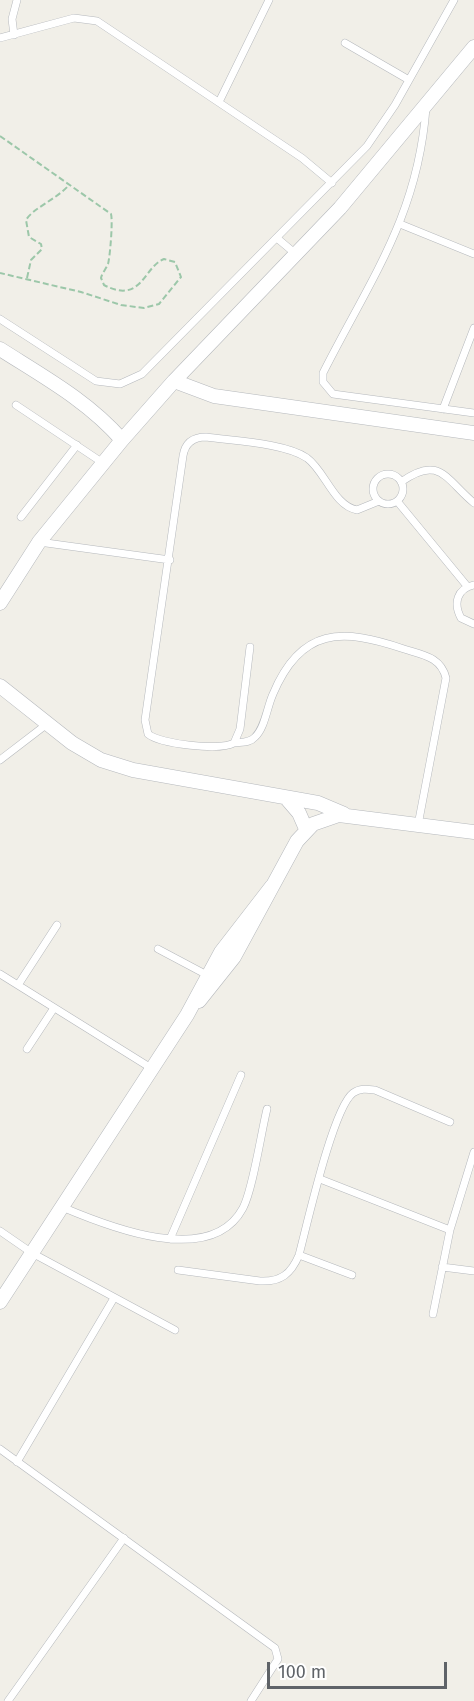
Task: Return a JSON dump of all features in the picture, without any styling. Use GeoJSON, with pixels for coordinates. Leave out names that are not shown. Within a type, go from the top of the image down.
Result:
{"type":"FeatureCollection","features":[{"type":"Feature","properties":{"kind":"street"},"geometry":{"type":"LineString","coordinates":[[0,603],[39,542],[122,440],[174,381],[346,202],[474,47]]}},
{"type":"Feature","properties":{"kind":"street"},"geometry":{"type":"LineString","coordinates":[[0,349],[73,395],[107,423],[122,440]]}},
{"type":"Feature","properties":{"kind":"street"},"geometry":{"type":"LineString","coordinates":[[174,381],[213,396],[474,433]]}},
{"type":"Feature","properties":{"kind":"street"},"geometry":{"type":"LineString","coordinates":[[0,686],[86,753],[116,766],[286,799],[318,803],[348,816]]}},
{"type":"Feature","properties":{"kind":"street"},"geometry":{"type":"LineString","coordinates":[[286,799],[299,813],[306,829]]}},
{"type":"Feature","properties":{"kind":"street"},"geometry":{"type":"LineString","coordinates":[[0,1302],[151,1068],[187,1015],[234,957],[306,829],[330,816],[348,816],[474,832]]}},
{"type":"Feature","properties":{"kind":"street"},"geometry":{"type":"LineString","coordinates":[[187,1015],[207,975],[237,929],[272,886]]}},
{"type":"Feature","properties":{"kind":"lane"},"geometry":{"type":"LineString","coordinates":[[14,34],[12,19],[17,0]]}},
{"type":"Feature","properties":{"kind":"lane"},"geometry":{"type":"LineString","coordinates":[[219,102],[269,0]]}},
{"type":"Feature","properties":{"kind":"lane"},"geometry":{"type":"LineString","coordinates":[[0,320],[96,381],[114,384],[132,380],[152,365],[278,239],[377,133],[454,0]]}},
{"type":"Feature","properties":{"kind":"lane"},"geometry":{"type":"LineString","coordinates":[[0,38],[74,18],[97,21],[302,158],[332,183]]}},
{"type":"Feature","properties":{"kind":"lane"},"geometry":{"type":"LineString","coordinates":[[345,43],[408,80]]}},
{"type":"Feature","properties":{"kind":"lane"},"geometry":{"type":"LineString","coordinates":[[426,106],[420,160],[400,224],[378,273],[322,373],[322,381],[333,394],[474,413]]}},
{"type":"Feature","properties":{"kind":"lane"},"geometry":{"type":"LineString","coordinates":[[400,224],[474,254]]}},
{"type":"Feature","properties":{"kind":"lane"},"geometry":{"type":"LineString","coordinates":[[278,239],[297,255]]}},
{"type":"Feature","properties":{"kind":"lane"},"geometry":{"type":"LineString","coordinates":[[443,409],[474,328]]}},
{"type":"Feature","properties":{"kind":"lane"},"geometry":{"type":"LineString","coordinates":[[16,405],[103,463]]}},
{"type":"Feature","properties":{"kind":"lane"},"geometry":{"type":"LineString","coordinates":[[379,501],[373,491],[376,480],[386,474],[392,475],[401,482],[402,496],[391,504],[379,501],[357,510],[346,506],[315,465],[298,453],[200,437],[193,439],[184,450],[145,727],[153,738],[160,740],[219,748],[248,741],[258,733],[291,659],[305,647],[336,637],[351,635],[380,641],[430,657],[444,669],[446,678],[418,825]]}},
{"type":"Feature","properties":{"kind":"lane"},"geometry":{"type":"LineString","coordinates":[[21,517],[77,445]]}},
{"type":"Feature","properties":{"kind":"lane"},"geometry":{"type":"LineString","coordinates":[[401,482],[414,473],[434,470],[452,479],[474,503]]}},
{"type":"Feature","properties":{"kind":"lane"},"geometry":{"type":"LineString","coordinates":[[397,501],[471,586],[456,601],[461,618],[474,624]]}},
{"type":"Feature","properties":{"kind":"lane"},"geometry":{"type":"LineString","coordinates":[[39,542],[170,560]]}},
{"type":"Feature","properties":{"kind":"lane"},"geometry":{"type":"LineString","coordinates":[[234,743],[240,729],[250,647]]}},
{"type":"Feature","properties":{"kind":"lane"},"geometry":{"type":"LineString","coordinates":[[0,760],[47,724]]}},
{"type":"Feature","properties":{"kind":"lane"},"geometry":{"type":"LineString","coordinates":[[18,985],[57,925]]}},
{"type":"Feature","properties":{"kind":"lane"},"geometry":{"type":"LineString","coordinates":[[158,949],[207,975]]}},
{"type":"Feature","properties":{"kind":"lane"},"geometry":{"type":"LineString","coordinates":[[0,974],[151,1068]]}},
{"type":"Feature","properties":{"kind":"lane"},"geometry":{"type":"LineString","coordinates":[[27,1049],[54,1008]]}},
{"type":"Feature","properties":{"kind":"lane"},"geometry":{"type":"LineString","coordinates":[[170,1239],[241,1075]]}},
{"type":"Feature","properties":{"kind":"lane"},"geometry":{"type":"LineString","coordinates":[[178,1270],[273,1281],[285,1276],[294,1267],[339,1114],[352,1093],[362,1088],[375,1090],[450,1122]]}},
{"type":"Feature","properties":{"kind":"lane"},"geometry":{"type":"LineString","coordinates":[[62,1207],[122,1229],[170,1239],[192,1239],[213,1235],[231,1224],[244,1206],[267,1110]]}},
{"type":"Feature","properties":{"kind":"lane"},"geometry":{"type":"LineString","coordinates":[[433,1314],[450,1230],[474,1152]]}},
{"type":"Feature","properties":{"kind":"lane"},"geometry":{"type":"LineString","coordinates":[[320,1179],[450,1230]]}},
{"type":"Feature","properties":{"kind":"lane"},"geometry":{"type":"LineString","coordinates":[[0,1231],[32,1253],[175,1330]]}},
{"type":"Feature","properties":{"kind":"lane"},"geometry":{"type":"LineString","coordinates":[[298,1255],[352,1275]]}},
{"type":"Feature","properties":{"kind":"lane"},"geometry":{"type":"LineString","coordinates":[[442,1267],[474,1271]]}},
{"type":"Feature","properties":{"kind":"lane"},"geometry":{"type":"LineString","coordinates":[[18,1462],[114,1298]]}},
{"type":"Feature","properties":{"kind":"lane"},"geometry":{"type":"LineString","coordinates":[[0,1449],[275,1648],[278,1659],[251,1701]]}},
{"type":"Feature","properties":{"kind":"lane"},"geometry":{"type":"LineString","coordinates":[[8,1701],[124,1538]]}},
{"type":"Feature","properties":{"kind":"path"},"geometry":{"type":"LineString","coordinates":[[0,136],[105,209],[113,221],[109,260],[101,278],[104,285],[118,289],[135,287],[148,277],[155,264],[164,259],[175,262],[179,266],[180,282],[159,304],[144,309],[113,304],[88,294],[0,273]]}},
{"type":"Feature","properties":{"kind":"path"},"geometry":{"type":"LineString","coordinates":[[27,278],[31,260],[42,249],[41,244],[28,237],[26,220],[34,211],[54,200],[70,185]]}}]}
